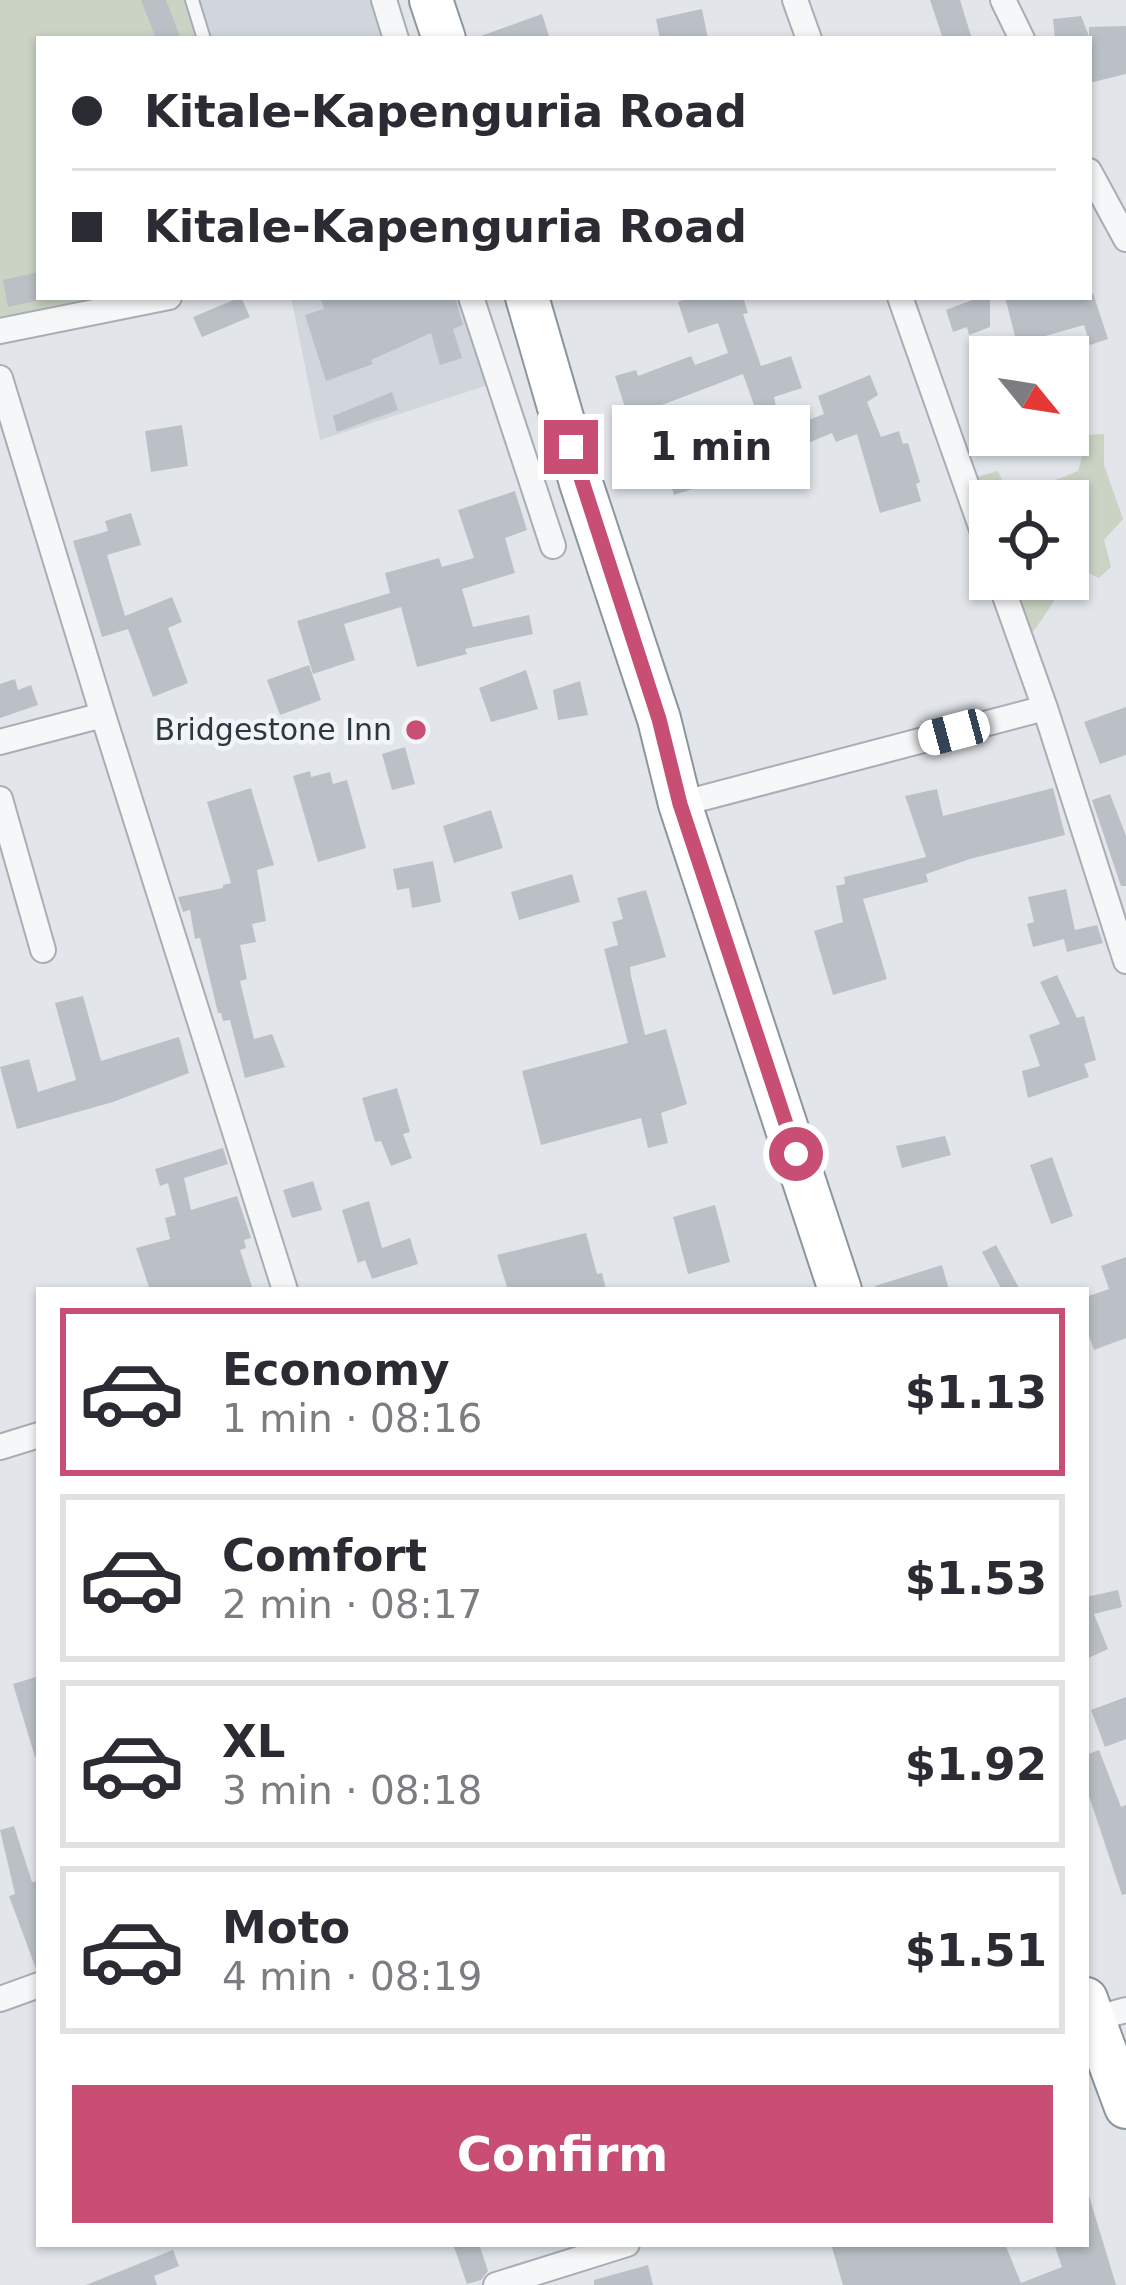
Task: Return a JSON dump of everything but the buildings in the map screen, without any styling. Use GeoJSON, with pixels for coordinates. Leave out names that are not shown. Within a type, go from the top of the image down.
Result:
{"type":"FeatureCollection","features":[{"type":"Feature","properties":{"kind":"highway"},"geometry":{"type":"LineString","coordinates":[[431,0],[443,36]]}},
{"type":"Feature","properties":{"kind":"highway"},"geometry":{"type":"LineString","coordinates":[[527,300],[659,719],[680,804],[840,1287]]}},
{"type":"Feature","properties":{"kind":"highway"},"geometry":{"type":"LineString","coordinates":[[1102,2009],[1109,2094]]}},
{"type":"Feature","properties":{"kind":"street"},"geometry":{"type":"LineString","coordinates":[[384,0],[395,36]]}},
{"type":"Feature","properties":{"kind":"street"},"geometry":{"type":"LineString","coordinates":[[796,0],[808,36]]}},
{"type":"Feature","properties":{"kind":"street"},"geometry":{"type":"LineString","coordinates":[[1003,0],[1021,36]]}},
{"type":"Feature","properties":{"kind":"street"},"geometry":{"type":"LineString","coordinates":[[1092,177],[1126,239]]}},
{"type":"Feature","properties":{"kind":"street"},"geometry":{"type":"LineString","coordinates":[[0,331],[154,300]]}},
{"type":"Feature","properties":{"kind":"street"},"geometry":{"type":"LineString","coordinates":[[472,300],[553,546]]}},
{"type":"Feature","properties":{"kind":"street"},"geometry":{"type":"LineString","coordinates":[[901,300],[969,493]]}},
{"type":"Feature","properties":{"kind":"street"},"geometry":{"type":"LineString","coordinates":[[0,378],[283,1287]]}},
{"type":"Feature","properties":{"kind":"street"},"geometry":{"type":"LineString","coordinates":[[1007,600],[1126,961]]}},
{"type":"Feature","properties":{"kind":"street"},"geometry":{"type":"LineString","coordinates":[[680,804],[1045,708]]}},
{"type":"Feature","properties":{"kind":"street"},"geometry":{"type":"LineString","coordinates":[[0,742],[103,715]]}},
{"type":"Feature","properties":{"kind":"street"},"geometry":{"type":"LineString","coordinates":[[0,800],[44,950]]}},
{"type":"Feature","properties":{"kind":"street"},"geometry":{"type":"LineString","coordinates":[[0,1447],[36,1436]]}},
{"type":"Feature","properties":{"kind":"street"},"geometry":{"type":"LineString","coordinates":[[0,1999],[36,1986]]}},
{"type":"Feature","properties":{"kind":"street"},"geometry":{"type":"LineString","coordinates":[[496,2285],[617,2247]]}},
{"type":"Feature","properties":{"kind":"lane"},"geometry":{"type":"LineString","coordinates":[[192,0],[203,36]]}},
{"type":"Feature","properties":{"kind":"shaded area"},"geometry":{"type":"Polygon","coordinates":[[[200,0],[370,0],[382,36],[210,36],[200,0]]]}},
{"type":"Feature","properties":{"kind":"shaded area"},"geometry":{"type":"Polygon","coordinates":[[[292,300],[466,300],[488,385],[320,440],[292,300]]]}},
{"type":"Feature","properties":{"kind":"green space"},"geometry":{"type":"Polygon","coordinates":[[[0,0],[200,0],[210,36],[36,36],[36,300],[96,300],[0,320],[0,0]]]}},
{"type":"Feature","properties":{"kind":"green space"},"geometry":{"type":"Polygon","coordinates":[[[1104,434],[1104,465],[1123,519],[1104,540],[1111,567],[1099,578],[1089,573],[1089,480],[1055,480],[1078,471],[1082,456],[1089,456],[1089,435],[1104,434]]]}},
{"type":"Feature","properties":{"kind":"green space"},"geometry":{"type":"Polygon","coordinates":[[[998,471],[1002,480],[978,480],[977,477],[998,471]]]}},
{"type":"Feature","properties":{"kind":"green space"},"geometry":{"type":"Polygon","coordinates":[[[1017,600],[1054,600],[1031,634],[1017,600]]]}},
{"type":"Feature","properties":{"kind":"place","name":"Bridgestone Inn"},"geometry":{"type":"Point","coordinates":[416,730]}},
{"type":"Feature","properties":{"kind":"route"},"geometry":{"type":"LineString","coordinates":[[571,447],[659,719],[680,804],[796,1154]]}}]}
